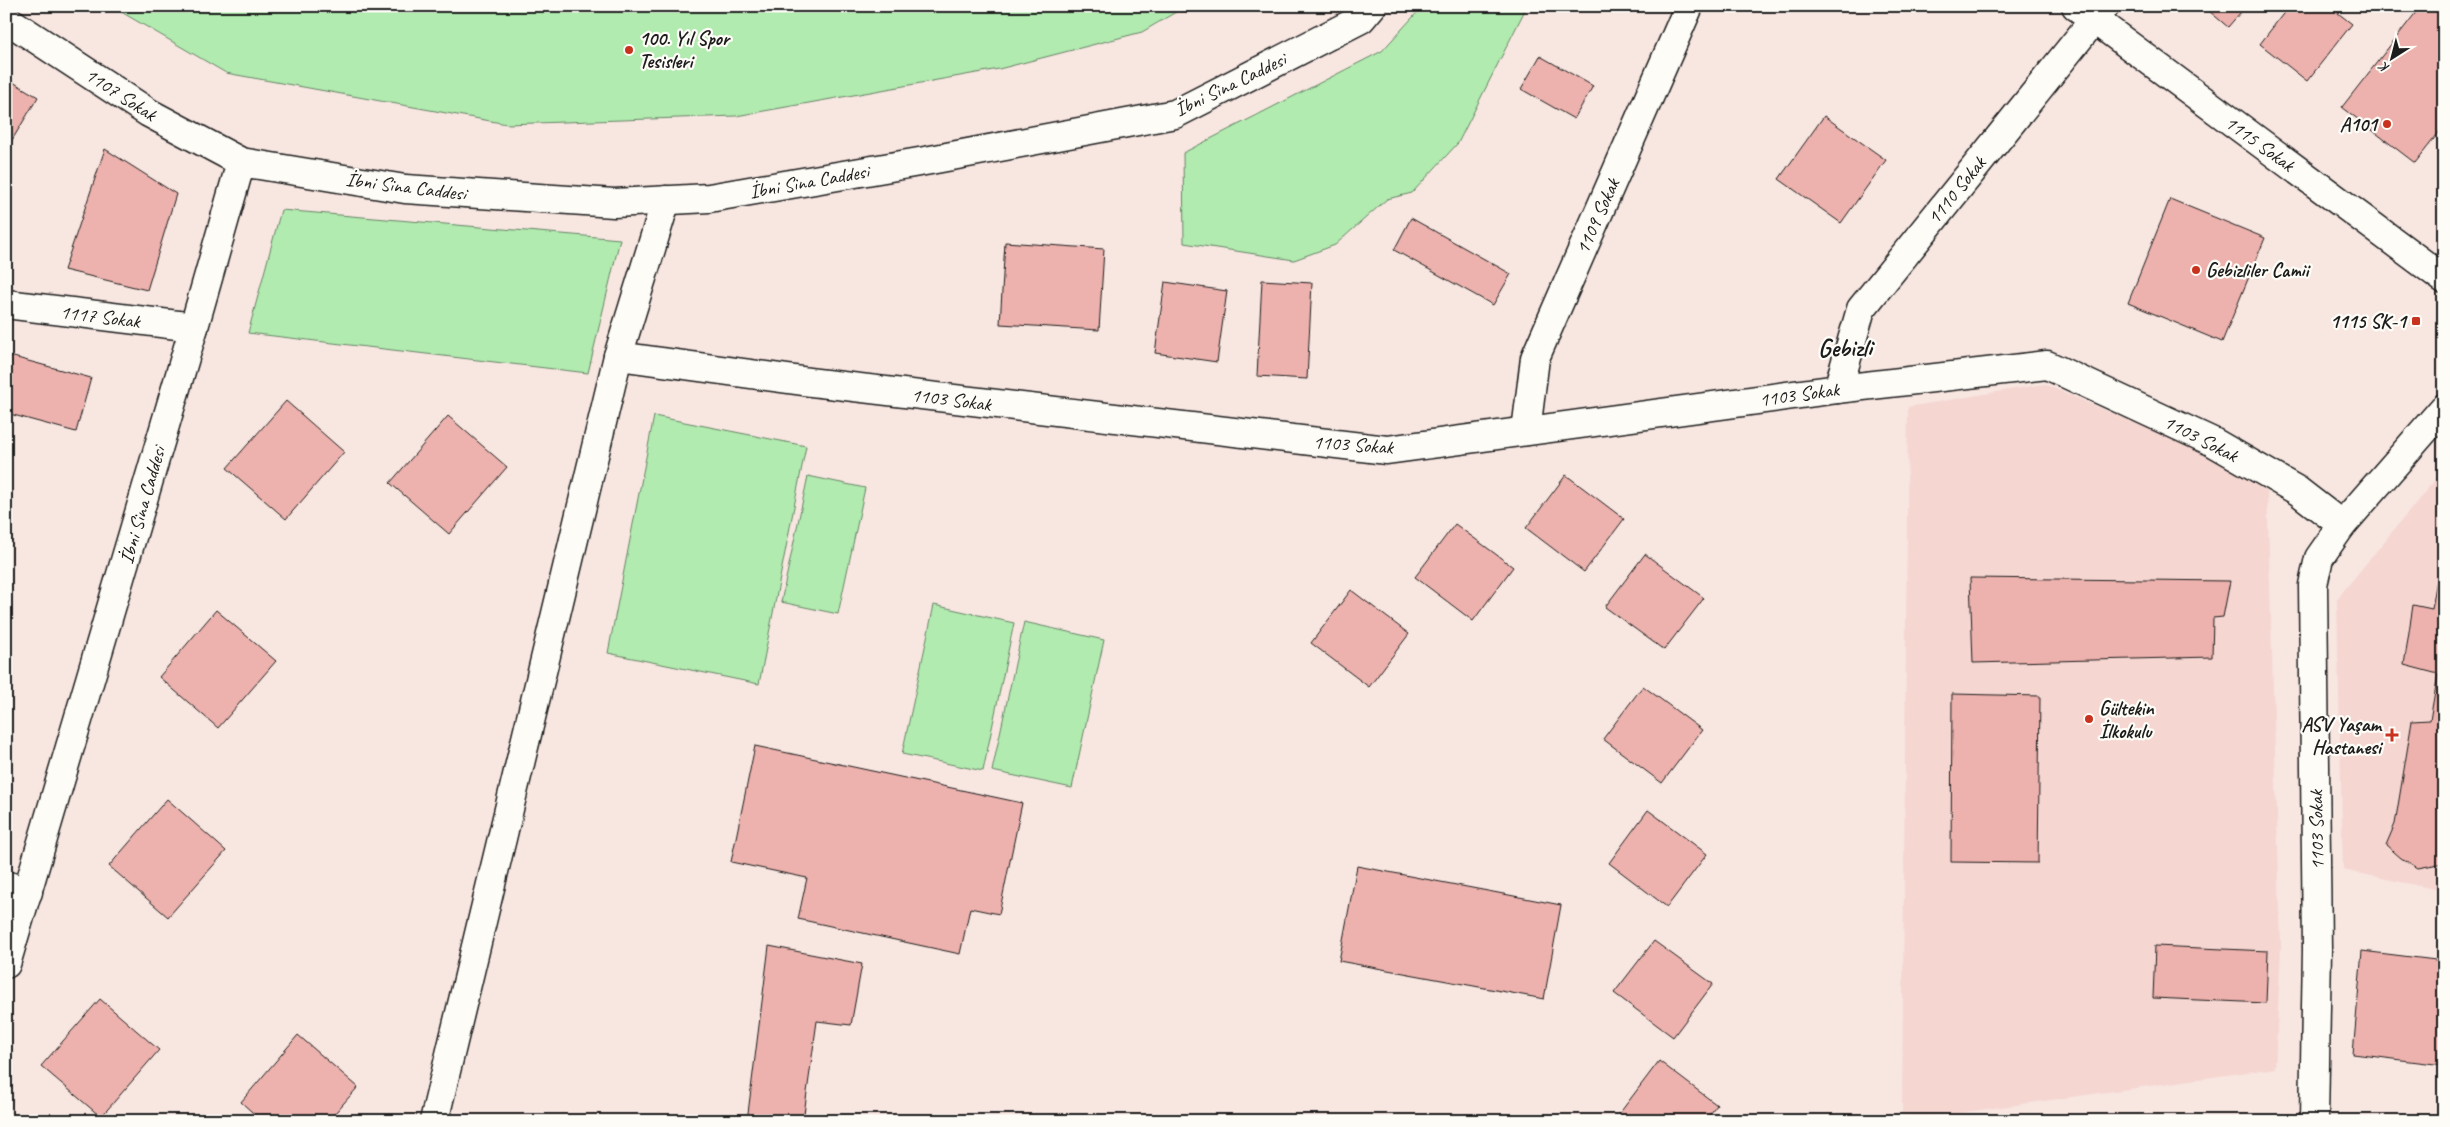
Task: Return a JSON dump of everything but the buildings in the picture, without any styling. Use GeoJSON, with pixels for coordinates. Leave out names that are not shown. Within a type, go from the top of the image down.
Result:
{"type":"FeatureCollection","features":[{"type":"Feature","properties":{"kind":"street","name":"İbni Sina Caddesi"},"geometry":{"type":"LineString","coordinates":[[6,964],[17,888],[194,327],[241,162],[405,189],[614,203],[709,198],[915,163],[1176,114],[1361,19],[1372,6]]}},
{"type":"Feature","properties":{"kind":"street","name":"1109 Sokak"},"geometry":{"type":"LineString","coordinates":[[1526,431],[1535,358],[1689,6]]}},
{"type":"Feature","properties":{"kind":"street","name":"1115 Sokak"},"geometry":{"type":"LineString","coordinates":[[2091,11],[2444,279]]}},
{"type":"Feature","properties":{"kind":"street","name":"1110 Sokak"},"geometry":{"type":"LineString","coordinates":[[1838,389],[1862,308],[2091,11]]}},
{"type":"Feature","properties":{"kind":"street","name":"1107 Sokak"},"geometry":{"type":"LineString","coordinates":[[6,19],[148,113],[241,162]]}},
{"type":"Feature","properties":{"kind":"street"},"geometry":{"type":"LineString","coordinates":[[434,1121],[618,356],[666,200]]}},
{"type":"Feature","properties":{"kind":"street","name":"1117 Sokak"},"geometry":{"type":"LineString","coordinates":[[6,304],[194,327]]}},
{"type":"Feature","properties":{"kind":"street","name":"1103 Sokak"},"geometry":{"type":"LineString","coordinates":[[618,356],[820,383],[1387,450],[1838,389],[2047,365],[2212,442],[2298,491],[2342,525],[2319,558],[2312,585],[2318,949],[2314,1121]]}},
{"type":"Feature","properties":{"kind":"street"},"geometry":{"type":"LineString","coordinates":[[2342,525],[2444,408]]}},
{"type":"Feature","properties":{"kind":"shaded area","name":"Gültekin İlkokulu"},"geometry":{"type":"Polygon","coordinates":[[[2044,384],[2205,453],[2267,492],[2281,947],[2275,1068],[1902,1121],[1908,407],[2044,384]]]}},
{"type":"Feature","properties":{"kind":"shaded area","name":"ASV Yaşam Hastanesi"},"geometry":{"type":"Polygon","coordinates":[[[2444,469],[2444,891],[2343,870],[2337,599],[2444,469]]]}},
{"type":"Feature","properties":{"kind":"green space","name":"100. Yıl Spor Tesisleri"},"geometry":{"type":"Polygon","coordinates":[[[111,6],[1186,6],[1142,32],[999,69],[736,116],[507,124],[226,73],[111,6]]]}},
{"type":"Feature","properties":{"kind":"green space"},"geometry":{"type":"Polygon","coordinates":[[[1423,6],[1527,6],[1458,143],[1412,193],[1387,199],[1335,245],[1294,260],[1184,243],[1183,153],[1382,51],[1423,6]]]}},
{"type":"Feature","properties":{"kind":"green space"},"geometry":{"type":"Polygon","coordinates":[[[281,210],[620,239],[588,373],[248,333],[281,210]]]}},
{"type":"Feature","properties":{"kind":"green space"},"geometry":{"type":"Polygon","coordinates":[[[654,416],[806,446],[759,684],[608,653],[654,416]]]}},
{"type":"Feature","properties":{"kind":"green space"},"geometry":{"type":"Polygon","coordinates":[[[808,476],[865,488],[838,614],[781,602],[808,476]]]}},
{"type":"Feature","properties":{"kind":"green space"},"geometry":{"type":"Polygon","coordinates":[[[934,605],[1014,623],[983,771],[902,754],[934,605]]]}},
{"type":"Feature","properties":{"kind":"green space"},"geometry":{"type":"Polygon","coordinates":[[[1024,622],[1104,640],[1072,788],[992,771],[1024,622]]]}},
{"type":"Feature","properties":{"kind":"place","name":"100. Yıl Spor Tesisleri"},"geometry":{"type":"Point","coordinates":[629,50]}},
{"type":"Feature","properties":{"kind":"place","name":"A101"},"geometry":{"type":"Point","coordinates":[2387,124]}},
{"type":"Feature","properties":{"kind":"place","name":"Gebizliler Camii"},"geometry":{"type":"Point","coordinates":[2196,270]}},
{"type":"Feature","properties":{"kind":"place","name":"1115 SK-1"},"geometry":{"type":"Point","coordinates":[2416,321]}},
{"type":"Feature","properties":{"kind":"place","name":"Gültekin İlkokulu"},"geometry":{"type":"Point","coordinates":[2089,719]}},
{"type":"Feature","properties":{"kind":"place","name":"ASV Yaşam Hastanesi"},"geometry":{"type":"Point","coordinates":[2392,735]}},
{"type":"Feature","properties":{"kind":"district","name":"Gebizli"},"geometry":{"type":"Point","coordinates":[1845,347]}}]}
